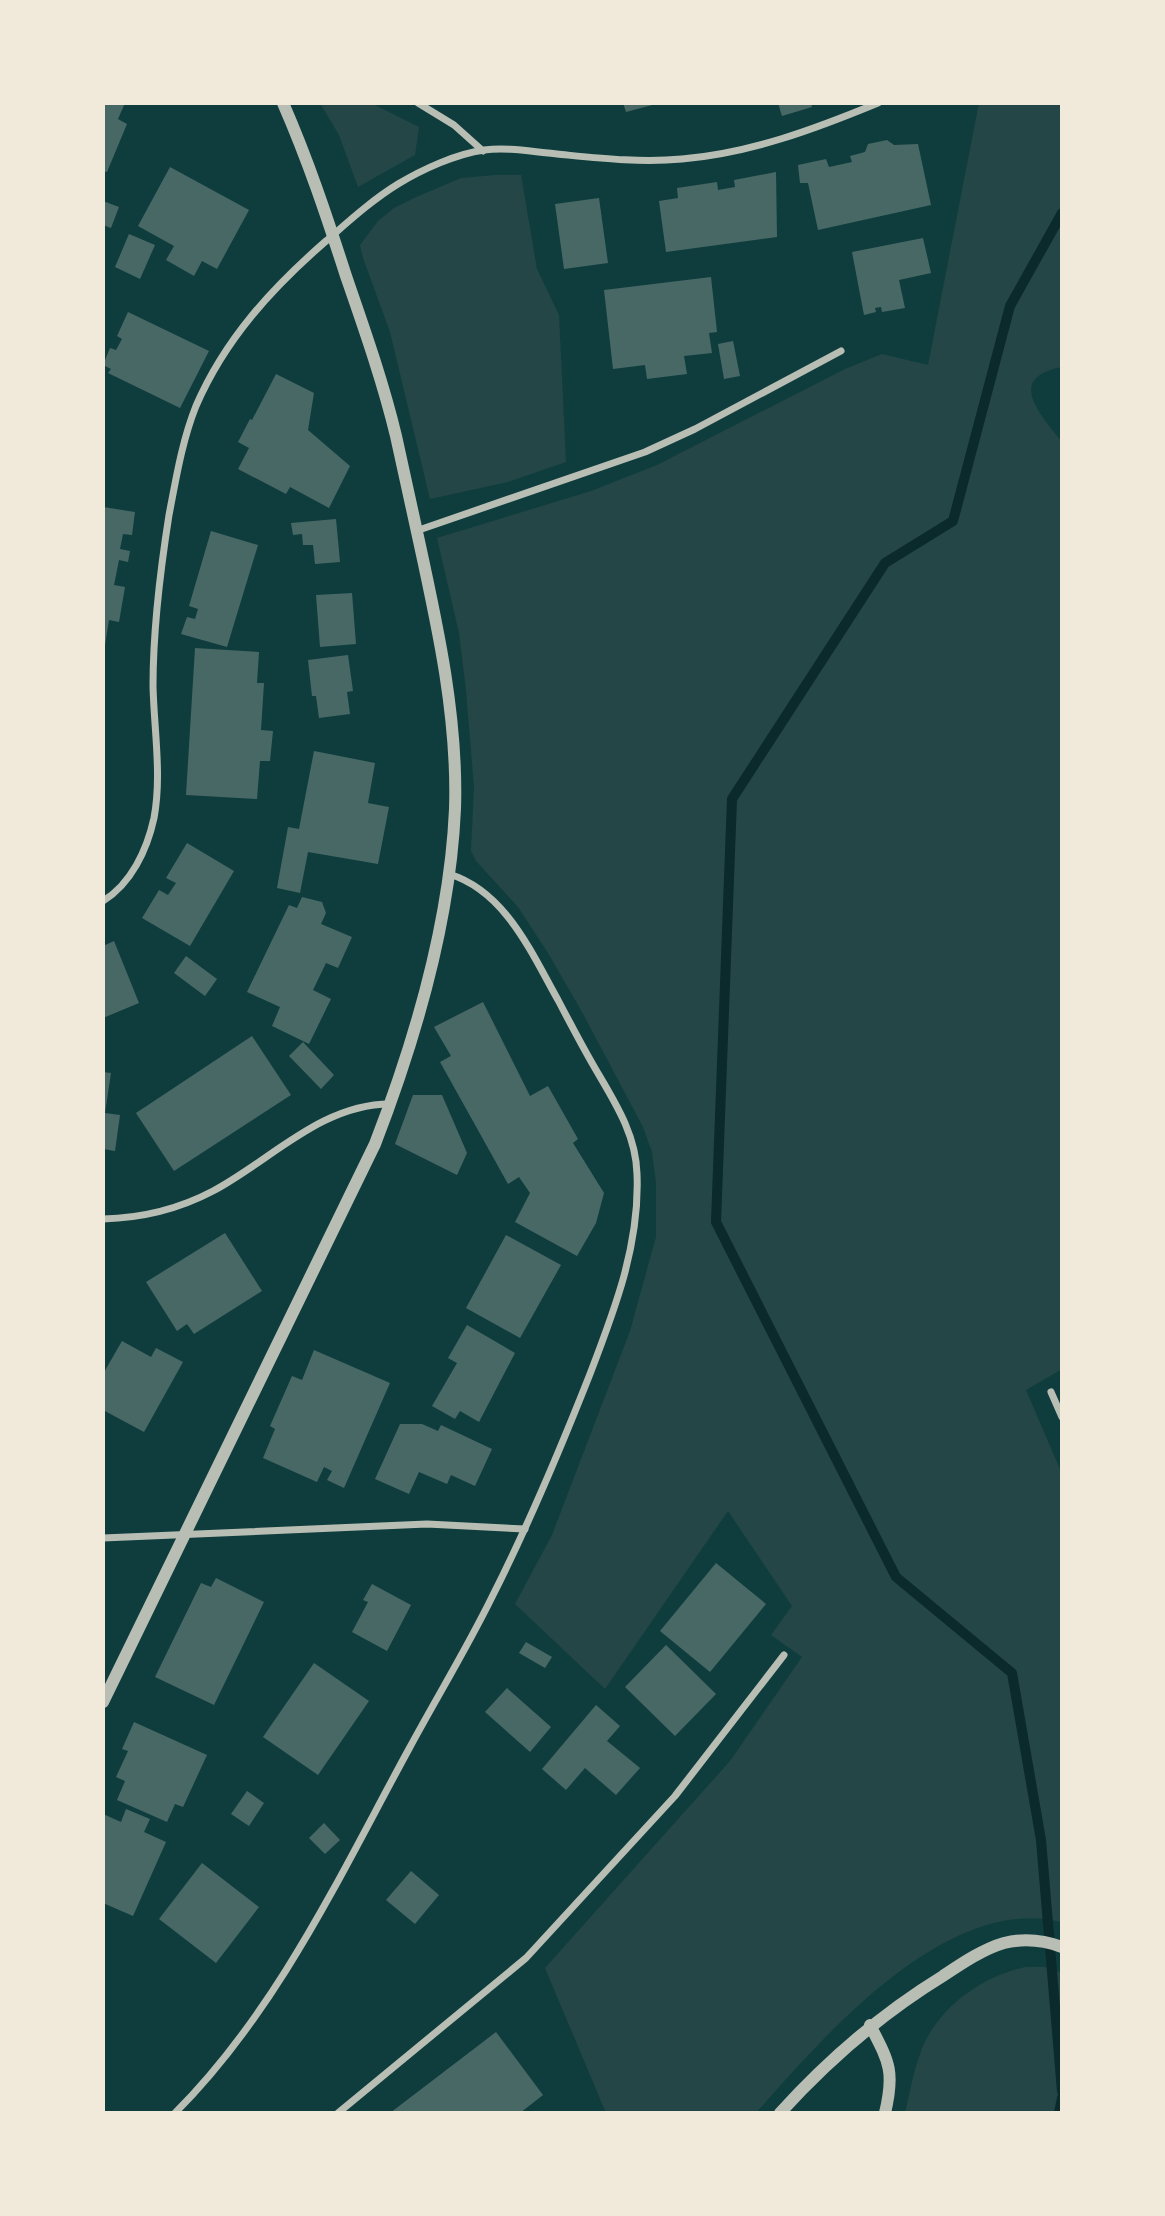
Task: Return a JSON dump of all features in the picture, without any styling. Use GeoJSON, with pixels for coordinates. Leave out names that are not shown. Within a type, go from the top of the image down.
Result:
{"type":"FeatureCollection","features":[{"type":"Feature","properties":{"kind":"street"},"geometry":{"type":"LineString","coordinates":[[103,1702],[375,1144],[428,979],[448,874],[455,807],[453,747],[439,641],[416,531],[395,434],[362,323],[313,177],[283,103]]}},
{"type":"Feature","properties":{"kind":"street"},"geometry":{"type":"LineString","coordinates":[[418,103],[454,125],[483,150]]}},
{"type":"Feature","properties":{"kind":"street"},"geometry":{"type":"LineString","coordinates":[[103,901],[133,872],[153,819],[156,775],[153,681],[156,607],[174,488],[195,409],[219,362],[245,323],[277,287],[357,214],[399,183],[460,157],[483,150],[514,149],[584,157],[681,159],[740,151],[878,103]]}},
{"type":"Feature","properties":{"kind":"street"},"geometry":{"type":"LineString","coordinates":[[416,531],[645,452],[695,429],[841,351]]}},
{"type":"Feature","properties":{"kind":"street"},"geometry":{"type":"LineString","coordinates":[[174,2113],[204,2083],[240,2037],[295,1954],[467,1645],[525,1528],[573,1418],[621,1291],[636,1216],[637,1158],[633,1140],[620,1111],[504,911],[478,886],[448,874]]}},
{"type":"Feature","properties":{"kind":"street"},"geometry":{"type":"LineString","coordinates":[[103,1219],[150,1213],[190,1202],[215,1190],[313,1127],[367,1105],[390,1104]]}},
{"type":"Feature","properties":{"kind":"street"},"geometry":{"type":"LineString","coordinates":[[1051,1392],[1062,1418]]}},
{"type":"Feature","properties":{"kind":"street"},"geometry":{"type":"LineString","coordinates":[[103,1538],[427,1524],[525,1528]]}},
{"type":"Feature","properties":{"kind":"street"},"geometry":{"type":"LineString","coordinates":[[338,2113],[526,1958],[676,1796],[784,1655]]}},
{"type":"Feature","properties":{"kind":"street"},"geometry":{"type":"LineString","coordinates":[[780,2113],[870,2025],[957,1967],[998,1946],[1018,1941],[1041,1940],[1062,1947]]}},
{"type":"Feature","properties":{"kind":"street"},"geometry":{"type":"LineString","coordinates":[[870,2025],[888,2059],[890,2070],[885,2113]]}},
{"type":"Feature","properties":{"kind":"shaded area"},"geometry":{"type":"Polygon","coordinates":[[[320,103],[371,103],[419,127],[415,155],[358,187],[339,135],[320,103]]]}},
{"type":"Feature","properties":{"kind":"shaded area"},"geometry":{"type":"Polygon","coordinates":[[[979,103],[1062,103],[1062,367],[1045,372],[1035,380],[1031,389],[1038,410],[1062,442],[1062,1369],[1026,1390],[1062,1474],[1062,1922],[1019,1919],[975,1929],[933,1949],[891,1978],[852,2011],[756,2113],[606,2113],[545,1968],[730,1761],[802,1657],[771,1635],[792,1606],[728,1511],[605,1689],[515,1604],[552,1535],[630,1331],[656,1237],[656,1183],[652,1152],[643,1127],[582,1012],[518,907],[476,861],[471,851],[474,787],[466,690],[459,633],[437,538],[591,491],[657,465],[845,369],[882,354],[928,365],[979,103]]]}},
{"type":"Feature","properties":{"kind":"shaded area"},"geometry":{"type":"Polygon","coordinates":[[[521,175],[537,269],[559,315],[566,462],[508,482],[430,499],[390,332],[360,245],[378,221],[394,208],[461,178],[521,175]]]}},
{"type":"Feature","properties":{"kind":"shaded area"},"geometry":{"type":"Polygon","coordinates":[[[1026,1967],[1045,1967],[1062,1973],[1062,2113],[905,2113],[920,2054],[937,2023],[962,1997],[977,1987],[993,1978],[1026,1967]]]}},
{"type":"Feature","properties":{"kind":"building"},"geometry":{"type":"Polygon","coordinates":[[[103,103],[125,103],[118,119],[127,124],[107,172],[103,171],[103,103]]]}},
{"type":"Feature","properties":{"kind":"building"},"geometry":{"type":"Polygon","coordinates":[[[623,103],[656,103],[656,104],[626,112],[623,103]]]}},
{"type":"Feature","properties":{"kind":"building"},"geometry":{"type":"Polygon","coordinates":[[[778,103],[811,103],[812,107],[782,116],[778,103]]]}},
{"type":"Feature","properties":{"kind":"building"},"geometry":{"type":"Polygon","coordinates":[[[887,140],[894,145],[918,144],[931,205],[818,230],[808,183],[800,183],[798,165],[826,159],[829,167],[852,162],[850,156],[865,152],[868,144],[887,140]]]}},
{"type":"Feature","properties":{"kind":"building"},"geometry":{"type":"Polygon","coordinates":[[[170,167],[249,210],[217,269],[202,261],[194,276],[166,260],[174,246],[138,226],[170,167]]]}},
{"type":"Feature","properties":{"kind":"building"},"geometry":{"type":"Polygon","coordinates":[[[776,172],[777,237],[666,252],[659,201],[678,198],[677,188],[717,182],[718,190],[735,187],[734,180],[776,172]]]}},
{"type":"Feature","properties":{"kind":"building"},"geometry":{"type":"Polygon","coordinates":[[[599,198],[608,263],[564,269],[555,204],[599,198]]]}},
{"type":"Feature","properties":{"kind":"building"},"geometry":{"type":"Polygon","coordinates":[[[103,201],[119,207],[111,228],[103,225],[103,201]]]}},
{"type":"Feature","properties":{"kind":"building"},"geometry":{"type":"Polygon","coordinates":[[[129,234],[155,245],[140,279],[115,267],[129,234]]]}},
{"type":"Feature","properties":{"kind":"building"},"geometry":{"type":"Polygon","coordinates":[[[923,238],[931,273],[899,280],[905,308],[882,312],[881,307],[875,308],[876,312],[864,315],[852,252],[923,238]]]}},
{"type":"Feature","properties":{"kind":"building"},"geometry":{"type":"Polygon","coordinates":[[[711,277],[717,332],[709,333],[712,353],[684,356],[687,374],[647,379],[645,365],[613,369],[604,290],[711,277]]]}},
{"type":"Feature","properties":{"kind":"building"},"geometry":{"type":"Polygon","coordinates":[[[128,312],[209,351],[180,408],[108,373],[111,369],[103,365],[110,348],[116,350],[122,339],[117,336],[128,312]]]}},
{"type":"Feature","properties":{"kind":"building"},"geometry":{"type":"Polygon","coordinates":[[[733,341],[740,376],[724,379],[718,344],[733,341]]]}},
{"type":"Feature","properties":{"kind":"building"},"geometry":{"type":"Polygon","coordinates":[[[276,374],[314,393],[308,430],[350,466],[329,508],[290,487],[286,494],[238,469],[249,448],[238,442],[276,374]]]}},
{"type":"Feature","properties":{"kind":"building"},"geometry":{"type":"Polygon","coordinates":[[[103,507],[135,512],[132,535],[123,534],[120,549],[130,551],[128,562],[119,560],[114,585],[125,587],[119,622],[109,620],[105,645],[103,507]]]}},
{"type":"Feature","properties":{"kind":"building"},"geometry":{"type":"Polygon","coordinates":[[[336,519],[340,562],[315,564],[313,545],[303,545],[302,534],[293,535],[291,523],[336,519]]]}},
{"type":"Feature","properties":{"kind":"building"},"geometry":{"type":"Polygon","coordinates":[[[211,531],[258,545],[227,647],[181,634],[187,617],[195,619],[198,609],[189,606],[211,531]]]}},
{"type":"Feature","properties":{"kind":"building"},"geometry":{"type":"Polygon","coordinates":[[[352,593],[356,644],[320,647],[316,595],[352,593]]]}},
{"type":"Feature","properties":{"kind":"building"},"geometry":{"type":"Polygon","coordinates":[[[195,648],[259,652],[257,683],[264,683],[261,730],[273,731],[270,761],[260,761],[257,799],[186,795],[195,648]]]}},
{"type":"Feature","properties":{"kind":"building"},"geometry":{"type":"Polygon","coordinates":[[[348,655],[353,691],[347,692],[350,714],[319,718],[316,696],[312,696],[308,660],[348,655]]]}},
{"type":"Feature","properties":{"kind":"building"},"geometry":{"type":"Polygon","coordinates":[[[314,751],[375,763],[368,803],[389,807],[378,864],[308,852],[300,893],[277,888],[288,827],[299,829],[314,751]]]}},
{"type":"Feature","properties":{"kind":"building"},"geometry":{"type":"Polygon","coordinates":[[[187,843],[234,871],[190,946],[142,918],[159,890],[168,895],[176,883],[166,878],[187,843]]]}},
{"type":"Feature","properties":{"kind":"building"},"geometry":{"type":"Polygon","coordinates":[[[302,897],[322,902],[326,913],[321,924],[352,937],[338,968],[326,963],[313,990],[331,999],[309,1044],[272,1026],[280,1007],[247,992],[289,905],[297,908],[302,897]]]}},
{"type":"Feature","properties":{"kind":"building"},"geometry":{"type":"Polygon","coordinates":[[[114,941],[139,1003],[103,1018],[103,946],[114,941]]]}},
{"type":"Feature","properties":{"kind":"building"},"geometry":{"type":"Polygon","coordinates":[[[186,956],[217,979],[205,996],[174,973],[186,956]]]}},
{"type":"Feature","properties":{"kind":"building"},"geometry":{"type":"Polygon","coordinates":[[[483,1002],[530,1096],[548,1086],[578,1139],[573,1143],[604,1193],[596,1223],[577,1256],[515,1222],[530,1193],[519,1177],[508,1184],[440,1062],[451,1056],[434,1027],[483,1002]]]}},
{"type":"Feature","properties":{"kind":"building"},"geometry":{"type":"Polygon","coordinates":[[[252,1036],[291,1095],[174,1171],[136,1113],[252,1036]]]}},
{"type":"Feature","properties":{"kind":"building"},"geometry":{"type":"Polygon","coordinates":[[[303,1042],[334,1075],[321,1089],[289,1056],[303,1042]]]}},
{"type":"Feature","properties":{"kind":"building"},"geometry":{"type":"Polygon","coordinates":[[[103,1072],[111,1073],[105,1113],[120,1115],[115,1151],[103,1149],[103,1072]]]}},
{"type":"Feature","properties":{"kind":"building"},"geometry":{"type":"Polygon","coordinates":[[[413,1095],[442,1095],[467,1153],[457,1175],[395,1144],[413,1095]]]}},
{"type":"Feature","properties":{"kind":"building"},"geometry":{"type":"Polygon","coordinates":[[[225,1233],[262,1291],[194,1334],[187,1324],[177,1331],[146,1282],[225,1233]]]}},
{"type":"Feature","properties":{"kind":"building"},"geometry":{"type":"Polygon","coordinates":[[[506,1235],[561,1265],[520,1338],[466,1308],[506,1235]]]}},
{"type":"Feature","properties":{"kind":"building"},"geometry":{"type":"Polygon","coordinates":[[[467,1325],[515,1353],[479,1422],[460,1411],[455,1419],[432,1406],[457,1363],[448,1358],[467,1325]]]}},
{"type":"Feature","properties":{"kind":"building"},"geometry":{"type":"Polygon","coordinates":[[[122,1341],[151,1357],[156,1348],[183,1362],[144,1432],[103,1410],[103,1374],[122,1341]]]}},
{"type":"Feature","properties":{"kind":"building"},"geometry":{"type":"Polygon","coordinates":[[[314,1350],[390,1383],[344,1488],[327,1480],[332,1471],[324,1467],[317,1482],[263,1458],[275,1429],[270,1426],[292,1376],[302,1380],[314,1350]]]}},
{"type":"Feature","properties":{"kind":"building"},"geometry":{"type":"Polygon","coordinates":[[[400,1424],[422,1424],[438,1431],[441,1425],[492,1449],[475,1486],[451,1475],[447,1484],[419,1472],[409,1494],[375,1479],[400,1424]]]}},
{"type":"Feature","properties":{"kind":"building"},"geometry":{"type":"Polygon","coordinates":[[[716,1563],[766,1604],[710,1672],[660,1631],[716,1563]]]}},
{"type":"Feature","properties":{"kind":"building"},"geometry":{"type":"Polygon","coordinates":[[[216,1578],[264,1602],[214,1705],[155,1677],[201,1583],[211,1587],[216,1578]]]}},
{"type":"Feature","properties":{"kind":"building"},"geometry":{"type":"Polygon","coordinates":[[[372,1584],[411,1605],[387,1651],[352,1632],[368,1602],[363,1600],[372,1584]]]}},
{"type":"Feature","properties":{"kind":"building"},"geometry":{"type":"Polygon","coordinates":[[[526,1642],[552,1657],[545,1668],[519,1653],[526,1642]]]}},
{"type":"Feature","properties":{"kind":"building"},"geometry":{"type":"Polygon","coordinates":[[[666,1645],[716,1694],[675,1736],[625,1687],[666,1645]]]}},
{"type":"Feature","properties":{"kind":"building"},"geometry":{"type":"Polygon","coordinates":[[[314,1663],[369,1701],[318,1775],[263,1737],[314,1663]]]}},
{"type":"Feature","properties":{"kind":"building"},"geometry":{"type":"Polygon","coordinates":[[[507,1688],[551,1727],[530,1752],[485,1712],[507,1688]]]}},
{"type":"Feature","properties":{"kind":"building"},"geometry":{"type":"Polygon","coordinates":[[[596,1705],[620,1726],[607,1741],[640,1768],[616,1795],[585,1768],[566,1790],[542,1769],[596,1705]]]}},
{"type":"Feature","properties":{"kind":"building"},"geometry":{"type":"Polygon","coordinates":[[[134,1722],[207,1755],[183,1807],[175,1804],[167,1822],[117,1800],[125,1781],[116,1777],[128,1751],[122,1749],[134,1722]]]}},
{"type":"Feature","properties":{"kind":"building"},"geometry":{"type":"Polygon","coordinates":[[[247,1791],[264,1803],[249,1826],[231,1814],[247,1791]]]}},
{"type":"Feature","properties":{"kind":"building"},"geometry":{"type":"Polygon","coordinates":[[[126,1809],[150,1819],[144,1832],[166,1842],[133,1916],[103,1903],[103,1814],[121,1822],[126,1809]]]}},
{"type":"Feature","properties":{"kind":"building"},"geometry":{"type":"Polygon","coordinates":[[[324,1823],[340,1840],[325,1854],[309,1838],[324,1823]]]}},
{"type":"Feature","properties":{"kind":"building"},"geometry":{"type":"Polygon","coordinates":[[[202,1863],[259,1907],[216,1963],[159,1919],[202,1863]]]}},
{"type":"Feature","properties":{"kind":"building"},"geometry":{"type":"Polygon","coordinates":[[[411,1871],[439,1895],[415,1924],[386,1900],[411,1871]]]}},
{"type":"Feature","properties":{"kind":"building"},"geometry":{"type":"Polygon","coordinates":[[[496,2032],[543,2095],[520,2113],[390,2113],[496,2032]]]}},
{"type":"Feature","properties":{"kind":"waterway"},"geometry":{"type":"LineString","coordinates":[[1062,213],[1010,306],[953,521],[885,563],[732,799],[716,1222],[896,1577],[1012,1673],[1041,1840],[1062,2091]]}},
{"type":"Feature","properties":{"kind":"waterway"},"geometry":{"type":"LineString","coordinates":[[1059,2113],[1062,2098]]}}]}
